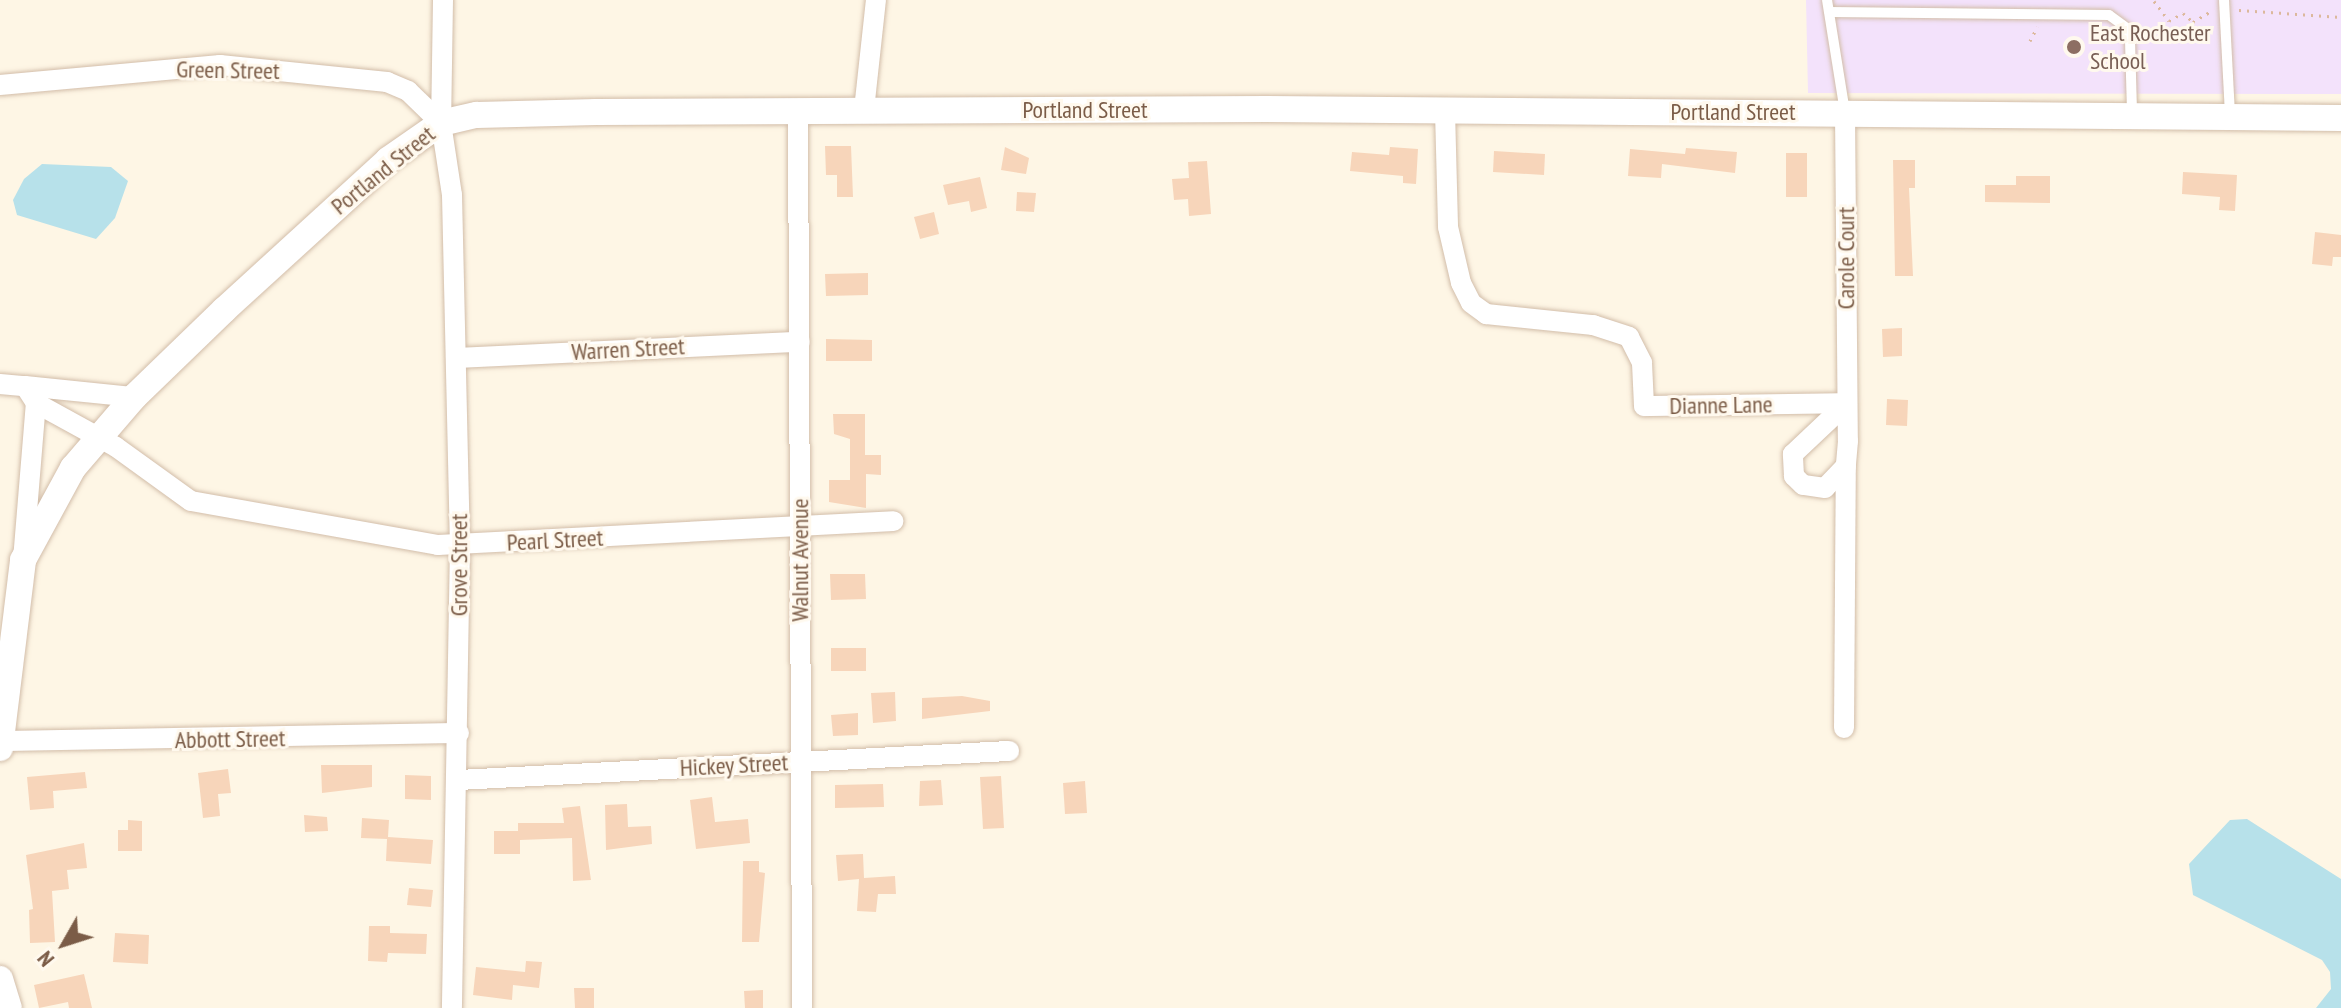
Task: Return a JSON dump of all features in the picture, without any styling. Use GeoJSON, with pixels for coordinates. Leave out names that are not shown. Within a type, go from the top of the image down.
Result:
{"type":"FeatureCollection","features":[{"type":"Feature","properties":{"kind":"street","name":"Grove Street"},"geometry":{"type":"LineString","coordinates":[[443,0],[441,123],[452,195],[460,545],[459,780],[452,1008]]}},
{"type":"Feature","properties":{"kind":"street"},"geometry":{"type":"LineString","coordinates":[[864,110],[876,0]]}},
{"type":"Feature","properties":{"kind":"street","name":"Green Street"},"geometry":{"type":"LineString","coordinates":[[0,85],[220,65],[371,79],[408,91],[441,123]]}},
{"type":"Feature","properties":{"kind":"street"},"geometry":{"type":"LineString","coordinates":[[408,91],[444,81]]}},
{"type":"Feature","properties":{"kind":"street","name":"Portland Street"},"geometry":{"type":"LineString","coordinates":[[23,560],[50,501],[96,438],[134,397],[363,182],[441,123],[477,115],[864,110],[2341,118]]}},
{"type":"Feature","properties":{"kind":"street","name":"Walnut Avenue"},"geometry":{"type":"LineString","coordinates":[[798,111],[802,1008]]}},
{"type":"Feature","properties":{"kind":"street","name":"Dianne Lane"},"geometry":{"type":"LineString","coordinates":[[1445,111],[1448,227],[1471,303],[1505,319],[1593,325],[1629,337],[1642,363],[1644,406],[1847,403]]}},
{"type":"Feature","properties":{"kind":"street","name":"Carole Court"},"geometry":{"type":"LineString","coordinates":[[1844,728],[1847,403],[1845,113]]}},
{"type":"Feature","properties":{"kind":"street","name":"Warren Street"},"geometry":{"type":"LineString","coordinates":[[456,358],[800,342]]}},
{"type":"Feature","properties":{"kind":"street"},"geometry":{"type":"LineString","coordinates":[[0,384],[30,395],[134,397]]}},
{"type":"Feature","properties":{"kind":"street","name":"Portland Street"},"geometry":{"type":"LineString","coordinates":[[0,748],[23,560],[30,395]]}},
{"type":"Feature","properties":{"kind":"street","name":"Pearl Street"},"geometry":{"type":"LineString","coordinates":[[30,395],[191,501],[215,508],[460,545],[893,521]]}},
{"type":"Feature","properties":{"kind":"street"},"geometry":{"type":"LineString","coordinates":[[1846,466],[1834,482],[1813,489],[1803,485],[1791,466],[1800,442],[1847,403]]}},
{"type":"Feature","properties":{"kind":"street","name":"Abbott Street"},"geometry":{"type":"LineString","coordinates":[[1,741],[459,733]]}},
{"type":"Feature","properties":{"kind":"street","name":"Hickey Street"},"geometry":{"type":"LineString","coordinates":[[459,780],[1009,751]]}},
{"type":"Feature","properties":{"kind":"street"},"geometry":{"type":"LineString","coordinates":[[0,979],[9,1008]]}},
{"type":"Feature","properties":{"kind":"lane"},"geometry":{"type":"LineString","coordinates":[[1827,0],[1845,113]]}},
{"type":"Feature","properties":{"kind":"lane"},"geometry":{"type":"LineString","coordinates":[[2220,5],[2230,117]]}},
{"type":"Feature","properties":{"kind":"lane"},"geometry":{"type":"LineString","coordinates":[[1830,12],[2109,15],[2127,28],[2130,40],[2132,115]]}},
{"type":"Feature","properties":{"kind":"path"},"geometry":{"type":"LineString","coordinates":[[2154,1],[2169,21],[2183,13],[2193,22],[2220,5]]}},
{"type":"Feature","properties":{"kind":"path"},"geometry":{"type":"LineString","coordinates":[[2235,10],[2341,17]]}},
{"type":"Feature","properties":{"kind":"path"},"geometry":{"type":"LineString","coordinates":[[2030,41],[2039,24]]}},
{"type":"Feature","properties":{"kind":"shaded area","name":"East Rochester School"},"geometry":{"type":"Polygon","coordinates":[[[1806,0],[2341,0],[2341,94],[1808,93],[1806,0]]]}},
{"type":"Feature","properties":{"kind":"water"},"geometry":{"type":"Polygon","coordinates":[[[42,164],[111,167],[128,181],[115,218],[96,239],[17,215],[13,200],[24,179],[42,164]]]}},
{"type":"Feature","properties":{"kind":"water"},"geometry":{"type":"Polygon","coordinates":[[[2247,819],[2341,879],[2341,1008],[2316,1008],[2331,989],[2330,972],[2322,960],[2193,895],[2189,864],[2230,820],[2247,819]]]}},
{"type":"Feature","properties":{"kind":"building"},"geometry":{"type":"Polygon","coordinates":[[[825,146],[851,146],[853,197],[837,197],[837,175],[826,175],[825,146]]]}},
{"type":"Feature","properties":{"kind":"building"},"geometry":{"type":"Polygon","coordinates":[[[1005,147],[1029,158],[1026,174],[1001,170],[1005,147]]]}},
{"type":"Feature","properties":{"kind":"building"},"geometry":{"type":"Polygon","coordinates":[[[1390,147],[1418,149],[1416,184],[1403,183],[1403,176],[1350,171],[1352,152],[1389,155],[1390,147]]]}},
{"type":"Feature","properties":{"kind":"building"},"geometry":{"type":"Polygon","coordinates":[[[1686,148],[1737,152],[1735,173],[1662,164],[1661,178],[1628,176],[1630,149],[1685,154],[1686,148]]]}},
{"type":"Feature","properties":{"kind":"building"},"geometry":{"type":"Polygon","coordinates":[[[1494,151],[1545,154],[1544,175],[1493,172],[1494,151]]]}},
{"type":"Feature","properties":{"kind":"building"},"geometry":{"type":"Polygon","coordinates":[[[1786,153],[1807,153],[1807,197],[1786,197],[1786,153]]]}},
{"type":"Feature","properties":{"kind":"building"},"geometry":{"type":"Polygon","coordinates":[[[1893,160],[1915,160],[1915,188],[1909,188],[1913,276],[1895,276],[1893,160]]]}},
{"type":"Feature","properties":{"kind":"building"},"geometry":{"type":"Polygon","coordinates":[[[1207,161],[1211,214],[1189,216],[1188,199],[1174,200],[1172,179],[1189,178],[1188,162],[1207,161]]]}},
{"type":"Feature","properties":{"kind":"building"},"geometry":{"type":"Polygon","coordinates":[[[2183,172],[2237,175],[2235,211],[2219,210],[2220,197],[2182,194],[2183,172]]]}},
{"type":"Feature","properties":{"kind":"building"},"geometry":{"type":"Polygon","coordinates":[[[2016,176],[2050,176],[2050,203],[1985,202],[1985,185],[2016,185],[2016,176]]]}},
{"type":"Feature","properties":{"kind":"building"},"geometry":{"type":"Polygon","coordinates":[[[980,177],[987,208],[971,212],[969,201],[948,205],[943,185],[980,177]]]}},
{"type":"Feature","properties":{"kind":"building"},"geometry":{"type":"Polygon","coordinates":[[[1017,192],[1036,193],[1034,212],[1016,211],[1017,192]]]}},
{"type":"Feature","properties":{"kind":"building"},"geometry":{"type":"Polygon","coordinates":[[[934,212],[939,234],[920,239],[914,217],[934,212]]]}},
{"type":"Feature","properties":{"kind":"building"},"geometry":{"type":"Polygon","coordinates":[[[2315,232],[2341,235],[2341,257],[2333,257],[2332,266],[2312,264],[2315,232]]]}},
{"type":"Feature","properties":{"kind":"building"},"geometry":{"type":"Polygon","coordinates":[[[868,273],[868,295],[826,296],[825,274],[868,273]]]}},
{"type":"Feature","properties":{"kind":"building"},"geometry":{"type":"Polygon","coordinates":[[[1902,328],[1902,356],[1883,357],[1882,329],[1902,328]]]}},
{"type":"Feature","properties":{"kind":"building"},"geometry":{"type":"Polygon","coordinates":[[[826,339],[872,340],[872,361],[826,361],[826,339]]]}},
{"type":"Feature","properties":{"kind":"building"},"geometry":{"type":"Polygon","coordinates":[[[1887,399],[1908,400],[1907,426],[1886,425],[1887,399]]]}},
{"type":"Feature","properties":{"kind":"building"},"geometry":{"type":"Polygon","coordinates":[[[833,414],[865,414],[865,455],[881,455],[881,475],[866,474],[866,508],[829,502],[829,480],[850,480],[850,439],[834,434],[833,414]]]}},
{"type":"Feature","properties":{"kind":"building"},"geometry":{"type":"Polygon","coordinates":[[[830,574],[865,574],[866,599],[831,600],[830,574]]]}},
{"type":"Feature","properties":{"kind":"building"},"geometry":{"type":"Polygon","coordinates":[[[831,648],[866,648],[866,671],[831,671],[831,648]]]}},
{"type":"Feature","properties":{"kind":"building"},"geometry":{"type":"Polygon","coordinates":[[[895,692],[896,721],[873,723],[871,693],[895,692]]]}},
{"type":"Feature","properties":{"kind":"building"},"geometry":{"type":"Polygon","coordinates":[[[962,696],[990,701],[990,711],[922,719],[922,698],[962,696]]]}},
{"type":"Feature","properties":{"kind":"building"},"geometry":{"type":"Polygon","coordinates":[[[858,713],[858,735],[833,736],[831,715],[858,713]]]}},
{"type":"Feature","properties":{"kind":"building"},"geometry":{"type":"Polygon","coordinates":[[[321,765],[372,765],[372,787],[322,793],[321,765]]]}},
{"type":"Feature","properties":{"kind":"building"},"geometry":{"type":"Polygon","coordinates":[[[228,769],[231,793],[218,794],[220,816],[203,818],[198,773],[228,769]]]}},
{"type":"Feature","properties":{"kind":"building"},"geometry":{"type":"Polygon","coordinates":[[[85,772],[87,788],[53,791],[54,808],[30,810],[27,777],[85,772]]]}},
{"type":"Feature","properties":{"kind":"building"},"geometry":{"type":"Polygon","coordinates":[[[405,775],[431,776],[431,800],[405,799],[405,775]]]}},
{"type":"Feature","properties":{"kind":"building"},"geometry":{"type":"Polygon","coordinates":[[[1001,776],[1004,828],[983,829],[980,777],[1001,776]]]}},
{"type":"Feature","properties":{"kind":"building"},"geometry":{"type":"Polygon","coordinates":[[[941,780],[943,805],[919,806],[920,781],[941,780]]]}},
{"type":"Feature","properties":{"kind":"building"},"geometry":{"type":"Polygon","coordinates":[[[1085,781],[1087,813],[1065,814],[1063,783],[1085,781]]]}},
{"type":"Feature","properties":{"kind":"building"},"geometry":{"type":"Polygon","coordinates":[[[883,784],[884,807],[835,808],[835,785],[883,784]]]}},
{"type":"Feature","properties":{"kind":"building"},"geometry":{"type":"Polygon","coordinates":[[[712,797],[715,822],[748,819],[750,843],[696,849],[690,800],[712,797]]]}},
{"type":"Feature","properties":{"kind":"building"},"geometry":{"type":"Polygon","coordinates":[[[627,804],[628,827],[651,826],[652,844],[606,850],[605,805],[627,804]]]}},
{"type":"Feature","properties":{"kind":"building"},"geometry":{"type":"Polygon","coordinates":[[[580,806],[591,880],[573,881],[572,838],[520,840],[520,854],[494,854],[494,831],[518,831],[518,823],[564,823],[562,808],[580,806]]]}},
{"type":"Feature","properties":{"kind":"building"},"geometry":{"type":"Polygon","coordinates":[[[304,815],[327,817],[328,831],[305,832],[304,815]]]}},
{"type":"Feature","properties":{"kind":"building"},"geometry":{"type":"Polygon","coordinates":[[[362,818],[389,820],[388,837],[433,840],[431,864],[386,861],[387,839],[361,838],[362,818]]]}},
{"type":"Feature","properties":{"kind":"building"},"geometry":{"type":"Polygon","coordinates":[[[128,820],[142,821],[142,851],[118,851],[118,830],[128,830],[128,820]]]}},
{"type":"Feature","properties":{"kind":"building"},"geometry":{"type":"Polygon","coordinates":[[[84,843],[87,868],[67,870],[69,889],[52,891],[55,942],[30,943],[29,910],[33,909],[26,855],[84,843]]]}},
{"type":"Feature","properties":{"kind":"building"},"geometry":{"type":"Polygon","coordinates":[[[863,854],[864,878],[895,876],[896,894],[878,894],[876,912],[857,911],[859,879],[838,881],[836,855],[863,854]]]}},
{"type":"Feature","properties":{"kind":"building"},"geometry":{"type":"Polygon","coordinates":[[[743,861],[759,861],[759,872],[765,873],[759,942],[742,942],[743,861]]]}},
{"type":"Feature","properties":{"kind":"building"},"geometry":{"type":"Polygon","coordinates":[[[409,888],[433,890],[431,907],[407,905],[409,888]]]}},
{"type":"Feature","properties":{"kind":"building"},"geometry":{"type":"Polygon","coordinates":[[[369,926],[390,926],[390,933],[427,934],[426,954],[388,953],[387,962],[368,961],[369,926]]]}},
{"type":"Feature","properties":{"kind":"building"},"geometry":{"type":"Polygon","coordinates":[[[115,933],[149,935],[148,964],[113,962],[115,933]]]}},
{"type":"Feature","properties":{"kind":"building"},"geometry":{"type":"Polygon","coordinates":[[[526,961],[542,962],[539,988],[513,985],[512,1000],[473,995],[476,967],[525,972],[526,961]]]}},
{"type":"Feature","properties":{"kind":"building"},"geometry":{"type":"Polygon","coordinates":[[[84,974],[92,1008],[69,1008],[68,1002],[39,1008],[34,985],[84,974]]]}},
{"type":"Feature","properties":{"kind":"building"},"geometry":{"type":"Polygon","coordinates":[[[574,988],[594,988],[594,1008],[575,1008],[574,988]]]}},
{"type":"Feature","properties":{"kind":"building"},"geometry":{"type":"Polygon","coordinates":[[[763,990],[763,1008],[745,1008],[744,991],[763,990]]]}},
{"type":"Feature","properties":{"kind":"place","name":"East Rochester School"},"geometry":{"type":"Point","coordinates":[2074,47]}}]}
